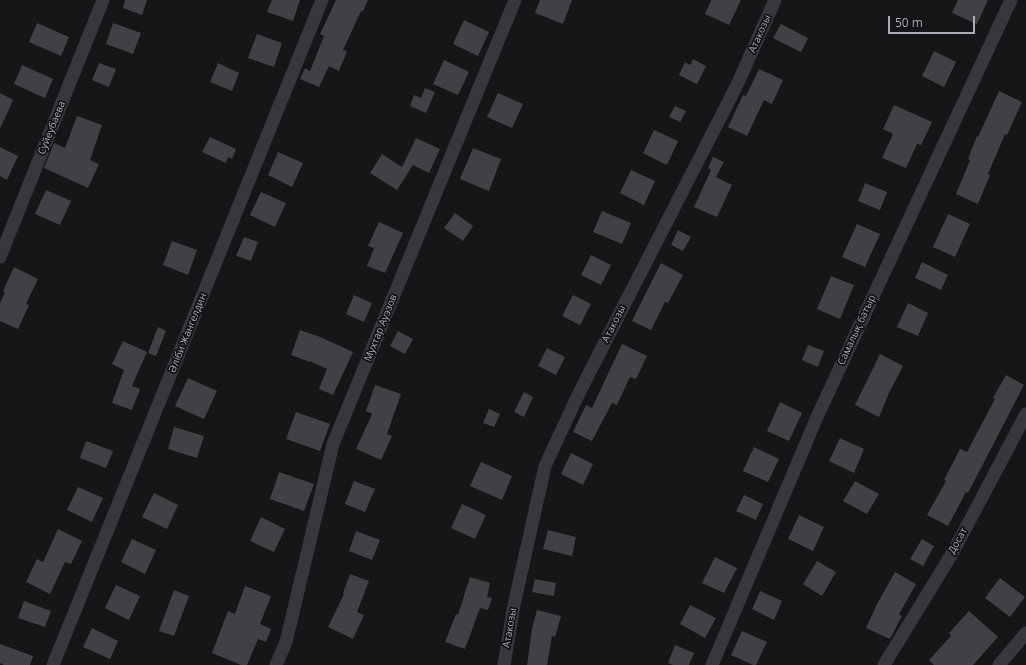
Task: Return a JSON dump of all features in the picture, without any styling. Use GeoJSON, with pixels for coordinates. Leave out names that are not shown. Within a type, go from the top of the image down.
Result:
{"type":"FeatureCollection","features":[{"type":"Feature","properties":{"kind":"street","name":"Суйеубаева"},"geometry":{"type":"LineString","coordinates":[[0,256],[104,0]]}},
{"type":"Feature","properties":{"kind":"street","name":"Әліби Жангелдин"},"geometry":{"type":"LineString","coordinates":[[53,665],[322,0]]}},
{"type":"Feature","properties":{"kind":"street","name":"Мухтар Ауэзов"},"geometry":{"type":"LineString","coordinates":[[276,665],[286,642],[333,444],[515,0]]}},
{"type":"Feature","properties":{"kind":"street","name":"Атакозы"},"geometry":{"type":"LineString","coordinates":[[504,665],[514,605],[545,466],[580,391],[737,85],[775,0]]}},
{"type":"Feature","properties":{"kind":"street","name":"Самалық батыр"},"geometry":{"type":"LineString","coordinates":[[712,665],[817,417],[1011,0]]}},
{"type":"Feature","properties":{"kind":"street","name":"Досат"},"geometry":{"type":"LineString","coordinates":[[884,665],[953,552],[1026,414]]}},
{"type":"Feature","properties":{"kind":"street"},"geometry":{"type":"LineString","coordinates":[[999,665],[1026,632]]}},
{"type":"Feature","properties":{"kind":"building"},"geometry":{"type":"Polygon","coordinates":[[[125,0],[147,0],[142,15],[123,8],[125,0]]]}},
{"type":"Feature","properties":{"kind":"building"},"geometry":{"type":"Polygon","coordinates":[[[272,0],[300,0],[293,21],[267,12],[272,0]]]}},
{"type":"Feature","properties":{"kind":"building"},"geometry":{"type":"Polygon","coordinates":[[[336,0],[368,0],[363,11],[361,11],[343,50],[347,51],[339,71],[329,66],[319,87],[300,79],[305,68],[310,71],[324,36],[320,34],[336,0]]]}},
{"type":"Feature","properties":{"kind":"building"},"geometry":{"type":"Polygon","coordinates":[[[540,0],[572,0],[563,24],[535,13],[540,0]]]}},
{"type":"Feature","properties":{"kind":"building"},"geometry":{"type":"Polygon","coordinates":[[[711,0],[741,0],[729,25],[705,14],[711,0]]]}},
{"type":"Feature","properties":{"kind":"building"},"geometry":{"type":"Polygon","coordinates":[[[958,0],[988,0],[977,24],[952,13],[958,0]]]}},
{"type":"Feature","properties":{"kind":"building"},"geometry":{"type":"Polygon","coordinates":[[[464,20],[489,32],[478,56],[453,44],[464,20]]]}},
{"type":"Feature","properties":{"kind":"building"},"geometry":{"type":"Polygon","coordinates":[[[37,23],[69,37],[61,56],[29,42],[37,23]]]}},
{"type":"Feature","properties":{"kind":"building"},"geometry":{"type":"Polygon","coordinates":[[[113,23],[141,33],[133,54],[106,44],[113,23]]]}},
{"type":"Feature","properties":{"kind":"building"},"geometry":{"type":"Polygon","coordinates":[[[781,24],[808,38],[801,52],[773,38],[781,24]]]}},
{"type":"Feature","properties":{"kind":"building"},"geometry":{"type":"Polygon","coordinates":[[[257,34],[282,43],[274,67],[248,58],[257,34]]]}},
{"type":"Feature","properties":{"kind":"building"},"geometry":{"type":"Polygon","coordinates":[[[934,51],[956,62],[944,87],[922,76],[934,51]]]}},
{"type":"Feature","properties":{"kind":"building"},"geometry":{"type":"Polygon","coordinates":[[[693,59],[706,66],[697,84],[679,75],[685,62],[690,65],[693,59]]]}},
{"type":"Feature","properties":{"kind":"building"},"geometry":{"type":"Polygon","coordinates":[[[444,60],[469,72],[458,95],[433,84],[444,60]]]}},
{"type":"Feature","properties":{"kind":"building"},"geometry":{"type":"Polygon","coordinates":[[[99,63],[116,69],[109,87],[92,80],[99,63]]]}},
{"type":"Feature","properties":{"kind":"building"},"geometry":{"type":"Polygon","coordinates":[[[218,63],[239,73],[232,91],[210,82],[218,63]]]}},
{"type":"Feature","properties":{"kind":"building"},"geometry":{"type":"Polygon","coordinates":[[[22,65],[53,79],[45,98],[14,84],[22,65]]]}},
{"type":"Feature","properties":{"kind":"building"},"geometry":{"type":"Polygon","coordinates":[[[759,69],[783,80],[772,104],[764,100],[747,136],[728,127],[743,95],[746,96],[759,69]]]}},
{"type":"Feature","properties":{"kind":"building"},"geometry":{"type":"Polygon","coordinates":[[[425,88],[435,92],[426,113],[410,106],[414,95],[421,98],[425,88]]]}},
{"type":"Feature","properties":{"kind":"building"},"geometry":{"type":"Polygon","coordinates":[[[999,91],[1022,102],[1007,135],[1005,134],[988,174],[990,175],[978,204],[956,194],[970,160],[968,159],[977,136],[978,137],[999,91]]]}},
{"type":"Feature","properties":{"kind":"building"},"geometry":{"type":"Polygon","coordinates":[[[0,93],[13,100],[0,129],[0,93]]]}},
{"type":"Feature","properties":{"kind":"building"},"geometry":{"type":"Polygon","coordinates":[[[498,93],[523,104],[512,128],[487,117],[498,93]]]}},
{"type":"Feature","properties":{"kind":"building"},"geometry":{"type":"Polygon","coordinates":[[[894,105],[932,122],[921,145],[917,144],[906,168],[882,158],[893,134],[883,129],[894,105]]]}},
{"type":"Feature","properties":{"kind":"building"},"geometry":{"type":"Polygon","coordinates":[[[675,106],[686,111],[680,122],[669,117],[675,106]]]}},
{"type":"Feature","properties":{"kind":"building"},"geometry":{"type":"Polygon","coordinates":[[[77,116],[102,125],[90,160],[99,164],[88,188],[44,168],[54,143],[65,148],[77,116]]]}},
{"type":"Feature","properties":{"kind":"building"},"geometry":{"type":"Polygon","coordinates":[[[654,130],[678,141],[667,165],[643,153],[654,130]]]}},
{"type":"Feature","properties":{"kind":"building"},"geometry":{"type":"Polygon","coordinates":[[[210,137],[236,149],[232,159],[228,157],[226,163],[202,152],[210,137]]]}},
{"type":"Feature","properties":{"kind":"building"},"geometry":{"type":"Polygon","coordinates":[[[416,138],[440,149],[429,173],[413,165],[397,190],[370,173],[382,154],[402,167],[416,138]]]}},
{"type":"Feature","properties":{"kind":"building"},"geometry":{"type":"Polygon","coordinates":[[[0,147],[18,156],[7,180],[0,176],[0,147]]]}},
{"type":"Feature","properties":{"kind":"building"},"geometry":{"type":"Polygon","coordinates":[[[473,148],[501,159],[489,191],[460,179],[473,148]]]}},
{"type":"Feature","properties":{"kind":"building"},"geometry":{"type":"Polygon","coordinates":[[[278,152],[303,163],[292,187],[268,175],[278,152]]]}},
{"type":"Feature","properties":{"kind":"building"},"geometry":{"type":"Polygon","coordinates":[[[713,157],[724,162],[716,177],[732,185],[717,217],[694,207],[711,170],[708,168],[713,157]]]}},
{"type":"Feature","properties":{"kind":"building"},"geometry":{"type":"Polygon","coordinates":[[[631,170],[655,181],[644,205],[620,193],[631,170]]]}},
{"type":"Feature","properties":{"kind":"building"},"geometry":{"type":"Polygon","coordinates":[[[865,183],[887,192],[880,210],[858,201],[865,183]]]}},
{"type":"Feature","properties":{"kind":"building"},"geometry":{"type":"Polygon","coordinates":[[[46,190],[71,201],[60,225],[35,214],[46,190]]]}},
{"type":"Feature","properties":{"kind":"building"},"geometry":{"type":"Polygon","coordinates":[[[261,192],[286,203],[275,227],[250,215],[261,192]]]}},
{"type":"Feature","properties":{"kind":"building"},"geometry":{"type":"Polygon","coordinates":[[[602,211],[631,223],[622,244],[593,232],[602,211]]]}},
{"type":"Feature","properties":{"kind":"building"},"geometry":{"type":"Polygon","coordinates":[[[455,213],[473,226],[463,241],[444,228],[455,213]]]}},
{"type":"Feature","properties":{"kind":"building"},"geometry":{"type":"Polygon","coordinates":[[[948,214],[970,224],[955,257],[933,247],[948,214]]]}},
{"type":"Feature","properties":{"kind":"building"},"geometry":{"type":"Polygon","coordinates":[[[379,222],[403,233],[385,273],[367,266],[374,248],[368,246],[379,222]]]}},
{"type":"Feature","properties":{"kind":"building"},"geometry":{"type":"Polygon","coordinates":[[[857,224],[880,234],[865,267],[842,257],[857,224]]]}},
{"type":"Feature","properties":{"kind":"building"},"geometry":{"type":"Polygon","coordinates":[[[678,230],[691,237],[683,251],[671,245],[678,230]]]}},
{"type":"Feature","properties":{"kind":"building"},"geometry":{"type":"Polygon","coordinates":[[[244,237],[258,242],[251,261],[236,256],[244,237]]]}},
{"type":"Feature","properties":{"kind":"building"},"geometry":{"type":"Polygon","coordinates":[[[172,241],[197,250],[188,275],[163,265],[172,241]]]}},
{"type":"Feature","properties":{"kind":"building"},"geometry":{"type":"Polygon","coordinates":[[[591,255],[611,265],[601,285],[581,275],[591,255]]]}},
{"type":"Feature","properties":{"kind":"building"},"geometry":{"type":"Polygon","coordinates":[[[922,262],[948,275],[941,290],[915,278],[922,262]]]}},
{"type":"Feature","properties":{"kind":"building"},"geometry":{"type":"Polygon","coordinates":[[[661,263],[683,275],[668,303],[665,302],[651,330],[632,321],[661,263]]]}},
{"type":"Feature","properties":{"kind":"building"},"geometry":{"type":"Polygon","coordinates":[[[14,267],[38,279],[26,304],[29,305],[18,329],[0,321],[0,303],[5,292],[3,291],[14,267]]]}},
{"type":"Feature","properties":{"kind":"building"},"geometry":{"type":"Polygon","coordinates":[[[831,276],[854,285],[840,319],[817,309],[831,276]]]}},
{"type":"Feature","properties":{"kind":"building"},"geometry":{"type":"Polygon","coordinates":[[[354,295],[372,303],[364,322],[346,314],[354,295]]]}},
{"type":"Feature","properties":{"kind":"building"},"geometry":{"type":"Polygon","coordinates":[[[573,295],[591,304],[580,325],[562,316],[573,295]]]}},
{"type":"Feature","properties":{"kind":"building"},"geometry":{"type":"Polygon","coordinates":[[[908,303],[928,313],[918,336],[897,327],[908,303]]]}},
{"type":"Feature","properties":{"kind":"building"},"geometry":{"type":"Polygon","coordinates":[[[158,327],[166,331],[156,356],[148,353],[158,327]]]}},
{"type":"Feature","properties":{"kind":"building"},"geometry":{"type":"Polygon","coordinates":[[[300,330],[320,337],[353,352],[333,395],[319,389],[327,369],[310,361],[291,355],[300,330]]]}},
{"type":"Feature","properties":{"kind":"building"},"geometry":{"type":"Polygon","coordinates":[[[398,331],[413,339],[405,354],[390,346],[398,331]]]}},
{"type":"Feature","properties":{"kind":"building"},"geometry":{"type":"Polygon","coordinates":[[[123,341],[147,352],[132,386],[140,389],[132,410],[112,403],[124,370],[112,364],[123,341]]]}},
{"type":"Feature","properties":{"kind":"building"},"geometry":{"type":"Polygon","coordinates":[[[622,344],[647,356],[636,379],[630,377],[617,405],[612,403],[592,441],[573,432],[586,405],[592,408],[622,344]]]}},
{"type":"Feature","properties":{"kind":"building"},"geometry":{"type":"Polygon","coordinates":[[[808,345],[824,351],[818,367],[802,360],[808,345]]]}},
{"type":"Feature","properties":{"kind":"building"},"geometry":{"type":"Polygon","coordinates":[[[547,348],[565,357],[556,375],[538,366],[547,348]]]}},
{"type":"Feature","properties":{"kind":"building"},"geometry":{"type":"Polygon","coordinates":[[[880,354],[903,366],[879,417],[855,405],[880,354]]]}},
{"type":"Feature","properties":{"kind":"building"},"geometry":{"type":"Polygon","coordinates":[[[1006,375],[1024,385],[968,493],[966,492],[948,526],[927,515],[946,481],[944,480],[960,449],[967,452],[995,399],[993,398],[1006,375]]]}},
{"type":"Feature","properties":{"kind":"building"},"geometry":{"type":"Polygon","coordinates":[[[188,378],[217,391],[204,419],[175,406],[188,378]]]}},
{"type":"Feature","properties":{"kind":"building"},"geometry":{"type":"Polygon","coordinates":[[[375,385],[401,394],[387,434],[392,436],[381,460],[356,449],[372,414],[366,411],[375,385]]]}},
{"type":"Feature","properties":{"kind":"building"},"geometry":{"type":"Polygon","coordinates":[[[524,392],[533,397],[524,417],[514,412],[524,392]]]}},
{"type":"Feature","properties":{"kind":"building"},"geometry":{"type":"Polygon","coordinates":[[[780,402],[802,413],[789,441],[767,431],[780,402]]]}},
{"type":"Feature","properties":{"kind":"building"},"geometry":{"type":"Polygon","coordinates":[[[489,409],[500,414],[494,427],[483,423],[489,409]]]}},
{"type":"Feature","properties":{"kind":"building"},"geometry":{"type":"Polygon","coordinates":[[[296,412],[330,424],[320,451],[286,439],[296,412]]]}},
{"type":"Feature","properties":{"kind":"building"},"geometry":{"type":"Polygon","coordinates":[[[174,427],[204,436],[197,458],[168,449],[174,427]]]}},
{"type":"Feature","properties":{"kind":"building"},"geometry":{"type":"Polygon","coordinates":[[[840,438],[864,449],[854,473],[829,461],[840,438]]]}},
{"type":"Feature","properties":{"kind":"building"},"geometry":{"type":"Polygon","coordinates":[[[86,441],[113,451],[106,468],[80,458],[86,441]]]}},
{"type":"Feature","properties":{"kind":"building"},"geometry":{"type":"Polygon","coordinates":[[[754,447],[779,459],[768,482],[743,471],[754,447]]]}},
{"type":"Feature","properties":{"kind":"building"},"geometry":{"type":"Polygon","coordinates":[[[571,453],[593,464],[583,485],[561,474],[571,453]]]}},
{"type":"Feature","properties":{"kind":"building"},"geometry":{"type":"Polygon","coordinates":[[[481,462],[512,476],[502,500],[470,486],[481,462]]]}},
{"type":"Feature","properties":{"kind":"building"},"geometry":{"type":"Polygon","coordinates":[[[279,472],[314,484],[304,511],[270,499],[279,472]]]}},
{"type":"Feature","properties":{"kind":"building"},"geometry":{"type":"Polygon","coordinates":[[[354,481],[375,489],[365,512],[345,504],[354,481]]]}},
{"type":"Feature","properties":{"kind":"building"},"geometry":{"type":"Polygon","coordinates":[[[855,481],[879,494],[867,514],[843,501],[855,481]]]}},
{"type":"Feature","properties":{"kind":"building"},"geometry":{"type":"Polygon","coordinates":[[[78,487],[103,498],[92,522],[67,510],[78,487]]]}},
{"type":"Feature","properties":{"kind":"building"},"geometry":{"type":"Polygon","coordinates":[[[154,493],[178,505],[167,529],[142,517],[154,493]]]}},
{"type":"Feature","properties":{"kind":"building"},"geometry":{"type":"Polygon","coordinates":[[[744,495],[763,504],[756,520],[736,511],[744,495]]]}},
{"type":"Feature","properties":{"kind":"building"},"geometry":{"type":"Polygon","coordinates":[[[462,504],[486,515],[475,539],[451,528],[462,504]]]}},
{"type":"Feature","properties":{"kind":"building"},"geometry":{"type":"Polygon","coordinates":[[[799,515],[824,527],[813,551],[788,539],[799,515]]]}},
{"type":"Feature","properties":{"kind":"building"},"geometry":{"type":"Polygon","coordinates":[[[261,517],[285,529],[274,552],[250,541],[261,517]]]}},
{"type":"Feature","properties":{"kind":"building"},"geometry":{"type":"Polygon","coordinates":[[[58,529],[82,541],[71,564],[65,562],[50,594],[26,582],[37,559],[43,562],[58,529]]]}},
{"type":"Feature","properties":{"kind":"building"},"geometry":{"type":"Polygon","coordinates":[[[548,530],[576,537],[572,556],[543,549],[548,530]]]}},
{"type":"Feature","properties":{"kind":"building"},"geometry":{"type":"Polygon","coordinates":[[[356,531],[380,540],[372,560],[349,551],[356,531]]]}},
{"type":"Feature","properties":{"kind":"building"},"geometry":{"type":"Polygon","coordinates":[[[132,539],[156,550],[145,574],[121,562],[132,539]]]}},
{"type":"Feature","properties":{"kind":"building"},"geometry":{"type":"Polygon","coordinates":[[[922,539],[934,546],[923,566],[910,559],[922,539]]]}},
{"type":"Feature","properties":{"kind":"building"},"geometry":{"type":"Polygon","coordinates":[[[715,557],[737,568],[724,593],[702,583],[715,557]]]}},
{"type":"Feature","properties":{"kind":"building"},"geometry":{"type":"Polygon","coordinates":[[[817,561],[836,572],[822,596],[803,584],[817,561]]]}},
{"type":"Feature","properties":{"kind":"building"},"geometry":{"type":"Polygon","coordinates":[[[895,572],[916,584],[899,614],[902,616],[890,639],[866,628],[877,604],[895,572]]]}},
{"type":"Feature","properties":{"kind":"building"},"geometry":{"type":"Polygon","coordinates":[[[350,574],[369,581],[357,612],[364,615],[353,639],[328,627],[344,594],[343,593],[350,574]]]}},
{"type":"Feature","properties":{"kind":"building"},"geometry":{"type":"Polygon","coordinates":[[[470,577],[490,583],[487,597],[492,598],[488,610],[480,608],[465,649],[445,642],[456,614],[458,615],[470,577]]]}},
{"type":"Feature","properties":{"kind":"building"},"geometry":{"type":"Polygon","coordinates":[[[1000,578],[1025,597],[1010,617],[985,598],[1000,578]]]}},
{"type":"Feature","properties":{"kind":"building"},"geometry":{"type":"Polygon","coordinates":[[[535,579],[556,583],[554,596],[532,592],[535,579]]]}},
{"type":"Feature","properties":{"kind":"building"},"geometry":{"type":"Polygon","coordinates":[[[116,585],[140,596],[129,620],[105,608],[116,585]]]}},
{"type":"Feature","properties":{"kind":"building"},"geometry":{"type":"Polygon","coordinates":[[[245,586],[271,596],[260,624],[271,629],[266,642],[258,639],[247,665],[241,665],[212,653],[228,611],[235,614],[245,586]]]}},
{"type":"Feature","properties":{"kind":"building"},"geometry":{"type":"Polygon","coordinates":[[[174,590],[189,596],[174,636],[159,631],[174,590]]]}},
{"type":"Feature","properties":{"kind":"building"},"geometry":{"type":"Polygon","coordinates":[[[760,591],[782,601],[774,620],[752,609],[760,591]]]}},
{"type":"Feature","properties":{"kind":"building"},"geometry":{"type":"Polygon","coordinates":[[[24,601],[51,611],[45,627],[18,618],[24,601]]]}},
{"type":"Feature","properties":{"kind":"building"},"geometry":{"type":"Polygon","coordinates":[[[690,605],[716,618],[705,638],[680,624],[690,605]]]}},
{"type":"Feature","properties":{"kind":"building"},"geometry":{"type":"Polygon","coordinates":[[[537,610],[561,616],[555,637],[552,636],[547,665],[527,665],[532,629],[537,610]]]}},
{"type":"Feature","properties":{"kind":"building"},"geometry":{"type":"Polygon","coordinates":[[[969,611],[998,637],[973,665],[934,665],[929,660],[951,636],[949,633],[969,611]]]}},
{"type":"Feature","properties":{"kind":"building"},"geometry":{"type":"Polygon","coordinates":[[[92,628],[118,641],[110,659],[83,647],[92,628]]]}},
{"type":"Feature","properties":{"kind":"building"},"geometry":{"type":"Polygon","coordinates":[[[742,631],[767,642],[756,665],[731,655],[742,631]]]}},
{"type":"Feature","properties":{"kind":"building"},"geometry":{"type":"Polygon","coordinates":[[[0,644],[33,656],[30,665],[4,665],[0,663],[0,644]]]}},
{"type":"Feature","properties":{"kind":"building"},"geometry":{"type":"Polygon","coordinates":[[[675,645],[694,653],[689,665],[673,665],[668,663],[675,645]]]}}]}
